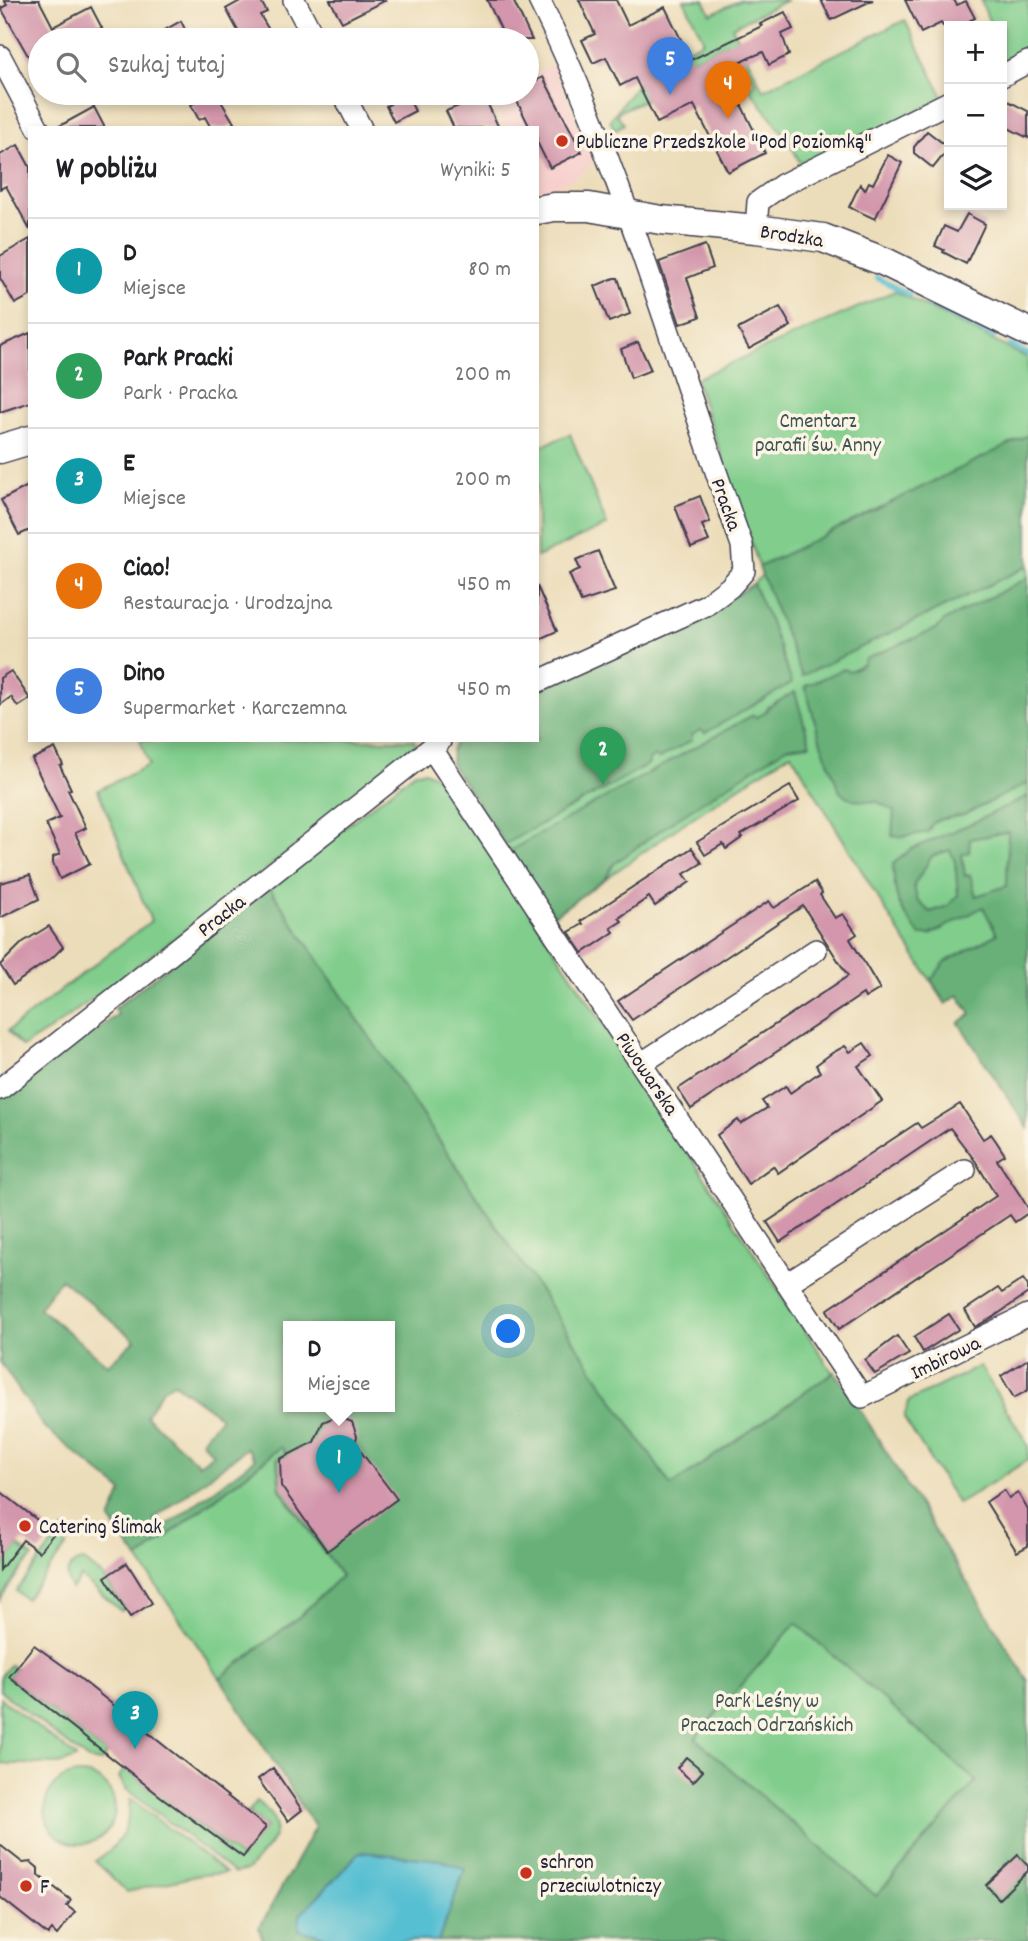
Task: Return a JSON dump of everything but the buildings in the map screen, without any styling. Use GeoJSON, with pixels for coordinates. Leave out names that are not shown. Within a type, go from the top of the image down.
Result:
{"type":"FeatureCollection","features":[{"type":"Feature","properties":{"kind":"street"},"geometry":{"type":"LineString","coordinates":[[294,0],[309,28]]}},
{"type":"Feature","properties":{"kind":"street"},"geometry":{"type":"LineString","coordinates":[[539,0],[570,62],[627,214]]}},
{"type":"Feature","properties":{"kind":"street"},"geometry":{"type":"LineString","coordinates":[[0,56],[37,126]]}},
{"type":"Feature","properties":{"kind":"street"},"geometry":{"type":"LineString","coordinates":[[1007,73],[1028,62]]}},
{"type":"Feature","properties":{"kind":"street"},"geometry":{"type":"LineString","coordinates":[[756,229],[758,202],[782,185],[944,104]]}},
{"type":"Feature","properties":{"kind":"street"},"geometry":{"type":"LineString","coordinates":[[350,105],[361,126]]}},
{"type":"Feature","properties":{"kind":"street","name":"Brodzka"},"geometry":{"type":"LineString","coordinates":[[539,210],[574,206],[606,209],[661,220],[823,238],[852,248],[1028,332]]}},
{"type":"Feature","properties":{"kind":"street","name":"Pracka"},"geometry":{"type":"LineString","coordinates":[[539,681],[706,605],[730,587],[744,571],[742,545],[627,214]]}},
{"type":"Feature","properties":{"kind":"street"},"geometry":{"type":"LineString","coordinates":[[0,449],[28,441]]}},
{"type":"Feature","properties":{"kind":"street","name":"Pracka"},"geometry":{"type":"LineString","coordinates":[[0,1089],[436,745]]}},
{"type":"Feature","properties":{"kind":"street","name":"Piwowarska"},"geometry":{"type":"LineString","coordinates":[[436,745],[862,1397]]}},
{"type":"Feature","properties":{"kind":"street"},"geometry":{"type":"LineString","coordinates":[[642,1063],[816,950]]}},
{"type":"Feature","properties":{"kind":"street"},"geometry":{"type":"LineString","coordinates":[[788,1283],[965,1170]]}},
{"type":"Feature","properties":{"kind":"street","name":"Imbirowa"},"geometry":{"type":"LineString","coordinates":[[862,1397],[1028,1315]]}},
{"type":"Feature","properties":{"kind":"shaded area","name":"Publiczne Przedszkole \"Pod Poziomką\""},"geometry":{"type":"Polygon","coordinates":[[[552,65],[593,161],[570,181],[539,192],[539,126],[504,126],[493,105],[539,105],[539,72],[552,65]]]}},
{"type":"Feature","properties":{"kind":"green space"},"geometry":{"type":"Polygon","coordinates":[[[684,0],[704,0],[711,14],[740,0],[787,0],[732,27],[763,90],[905,20],[944,99],[803,169],[789,141],[748,87],[755,83],[750,74],[744,77],[727,43],[654,78],[646,99],[616,113],[624,124],[615,130],[610,120],[650,67],[704,41],[684,0]]]}},
{"type":"Feature","properties":{"kind":"green space"},"geometry":{"type":"Polygon","coordinates":[[[981,0],[1028,0],[1028,50],[1007,60],[1007,21],[989,21],[981,0]]]}},
{"type":"Feature","properties":{"kind":"green space","name":"Cmentarz parafii św. Anny"},"geometry":{"type":"Polygon","coordinates":[[[895,291],[1028,358],[1028,1128],[959,1023],[971,1014],[958,995],[946,1004],[889,916],[791,753],[683,824],[554,915],[478,806],[452,750],[456,742],[539,742],[539,739],[762,575],[695,379],[895,291]]]}},
{"type":"Feature","properties":{"kind":"green space"},"geometry":{"type":"Polygon","coordinates":[[[570,434],[607,525],[539,556],[539,447],[570,434]]]}},
{"type":"Feature","properties":{"kind":"green space"},"geometry":{"type":"Polygon","coordinates":[[[1028,435],[1028,566],[802,676],[759,567],[1028,435]]]}},
{"type":"Feature","properties":{"kind":"green space"},"geometry":{"type":"Polygon","coordinates":[[[1028,578],[1028,783],[964,815],[939,820],[932,824],[928,832],[892,836],[894,811],[878,802],[853,800],[840,792],[821,743],[805,686],[843,669],[850,671],[863,664],[865,659],[936,629],[945,620],[1028,578]]]}},
{"type":"Feature","properties":{"kind":"green space"},"geometry":{"type":"Polygon","coordinates":[[[753,584],[792,683],[705,733],[701,730],[692,735],[692,740],[658,759],[655,756],[649,760],[649,764],[505,844],[451,764],[452,750],[456,742],[539,742],[539,690],[706,614],[753,584]]]}},
{"type":"Feature","properties":{"kind":"green space"},"geometry":{"type":"Polygon","coordinates":[[[795,692],[810,744],[787,747],[673,821],[614,864],[605,879],[554,915],[509,851],[753,715],[756,717],[765,713],[768,707],[795,692]]]}},
{"type":"Feature","properties":{"kind":"green space"},"geometry":{"type":"Polygon","coordinates":[[[141,742],[415,742],[418,750],[252,881],[50,1030],[22,1047],[8,1031],[151,921],[98,790],[149,765],[141,742]]]}},
{"type":"Feature","properties":{"kind":"green space","name":"Park Leśny w Praczach Odrzańskich"},"geometry":{"type":"Polygon","coordinates":[[[425,771],[439,778],[449,789],[833,1373],[856,1403],[856,1421],[1008,1665],[1028,1941],[263,1941],[259,1928],[671,1487],[269,887],[415,772],[425,771]]]}},
{"type":"Feature","properties":{"kind":"green space"},"geometry":{"type":"Polygon","coordinates":[[[1028,796],[1028,1128],[959,1023],[971,1014],[958,995],[946,1004],[931,980],[945,962],[997,934],[983,907],[930,935],[920,935],[906,917],[896,895],[893,864],[911,849],[1028,796]],[[1008,832],[970,839],[969,852],[962,855],[965,876],[970,875],[976,896],[1007,886],[1008,832]],[[950,850],[932,856],[914,885],[917,900],[930,912],[948,906],[958,895],[955,862],[950,850]]]}},
{"type":"Feature","properties":{"kind":"green space"},"geometry":{"type":"Polygon","coordinates":[[[269,887],[671,1486],[834,1372],[856,1403],[1028,1681],[1028,1941],[438,1941],[465,1869],[439,1860],[360,1852],[299,1930],[343,1941],[263,1941],[259,1928],[315,1827],[220,1678],[300,1616],[341,1576],[280,1489],[277,1459],[286,1453],[281,1447],[138,1559],[110,1520],[122,1491],[44,1427],[0,1362],[0,1099],[87,1031],[91,1035],[118,1014],[114,1009],[269,887]],[[61,1279],[39,1308],[108,1365],[135,1340],[61,1279]],[[174,1383],[163,1389],[146,1416],[199,1464],[213,1454],[201,1441],[221,1417],[174,1383]],[[247,1448],[154,1519],[165,1527],[255,1459],[247,1448]],[[796,1623],[695,1738],[876,1896],[976,1781],[796,1623]]]}},
{"type":"Feature","properties":{"kind":"green space"},"geometry":{"type":"Polygon","coordinates":[[[980,1366],[1028,1445],[1028,1460],[958,1504],[904,1418],[909,1401],[980,1366]]]}},
{"type":"Feature","properties":{"kind":"green space"},"geometry":{"type":"Polygon","coordinates":[[[281,1447],[286,1454],[280,1489],[341,1576],[300,1616],[220,1678],[138,1559],[281,1447]]]}},
{"type":"Feature","properties":{"kind":"green space"},"geometry":{"type":"Polygon","coordinates":[[[64,1529],[69,1538],[66,1547],[26,1599],[16,1591],[64,1529]]]}},
{"type":"Feature","properties":{"kind":"green space"},"geometry":{"type":"Polygon","coordinates":[[[18,1546],[33,1557],[15,1577],[0,1600],[0,1570],[18,1546]]]}},
{"type":"Feature","properties":{"kind":"green space"},"geometry":{"type":"Polygon","coordinates":[[[84,1561],[103,1576],[125,1609],[121,1611],[81,1577],[71,1589],[67,1579],[68,1570],[74,1564],[84,1561]]]}},
{"type":"Feature","properties":{"kind":"green space"},"geometry":{"type":"Polygon","coordinates":[[[10,1665],[16,1669],[9,1677],[107,1754],[101,1762],[88,1760],[0,1691],[0,1677],[10,1665]]]}},
{"type":"Feature","properties":{"kind":"green space"},"geometry":{"type":"Polygon","coordinates":[[[0,1698],[76,1758],[59,1764],[0,1764],[0,1698]]]}},
{"type":"Feature","properties":{"kind":"green space"},"geometry":{"type":"Polygon","coordinates":[[[125,1768],[241,1858],[266,1827],[248,1812],[257,1801],[274,1819],[274,1835],[248,1870],[234,1873],[125,1788],[119,1777],[125,1768]]]}},
{"type":"Feature","properties":{"kind":"green space"},"geometry":{"type":"Polygon","coordinates":[[[80,1774],[99,1780],[109,1790],[115,1809],[109,1828],[99,1838],[80,1844],[61,1838],[51,1828],[45,1809],[51,1790],[61,1780],[80,1774]]]}},
{"type":"Feature","properties":{"kind":"green space"},"geometry":{"type":"Polygon","coordinates":[[[130,1799],[226,1873],[200,1875],[127,1892],[95,1861],[111,1849],[122,1835],[128,1819],[130,1799]]]}},
{"type":"Feature","properties":{"kind":"water"},"geometry":{"type":"Polygon","coordinates":[[[360,1852],[440,1860],[465,1869],[438,1941],[343,1941],[299,1930],[300,1915],[360,1852]]]}},
{"type":"Feature","properties":{"kind":"waterway"},"geometry":{"type":"LineString","coordinates":[[877,278],[910,295]]}},
{"type":"Feature","properties":{"kind":"waterway"},"geometry":{"type":"LineString","coordinates":[[927,303],[994,337]]}},
{"type":"Feature","properties":{"kind":"waterway"},"geometry":{"type":"LineString","coordinates":[[1010,345],[1028,354]]}},
{"type":"Feature","properties":{"kind":"place","name":"Dino"},"geometry":{"type":"Point","coordinates":[670,95]}},
{"type":"Feature","properties":{"kind":"place","name":"Ciao!"},"geometry":{"type":"Point","coordinates":[728,119]}},
{"type":"Feature","properties":{"kind":"place","name":"Publiczne Przedszkole \"Pod Poziomką\""},"geometry":{"type":"Point","coordinates":[562,141]}},
{"type":"Feature","properties":{"kind":"place","name":"Park Pracki"},"geometry":{"type":"Point","coordinates":[603,785]}},
{"type":"Feature","properties":{"kind":"place","name":"D"},"geometry":{"type":"Point","coordinates":[339,1493]}},
{"type":"Feature","properties":{"kind":"place","name":"Catering Ślimak"},"geometry":{"type":"Point","coordinates":[25,1526]}},
{"type":"Feature","properties":{"kind":"place","name":"E"},"geometry":{"type":"Point","coordinates":[135,1749]}},
{"type":"Feature","properties":{"kind":"place","name":"schron przeciwlotniczy"},"geometry":{"type":"Point","coordinates":[526,1873]}},
{"type":"Feature","properties":{"kind":"place","name":"F"},"geometry":{"type":"Point","coordinates":[26,1886]}}]}
